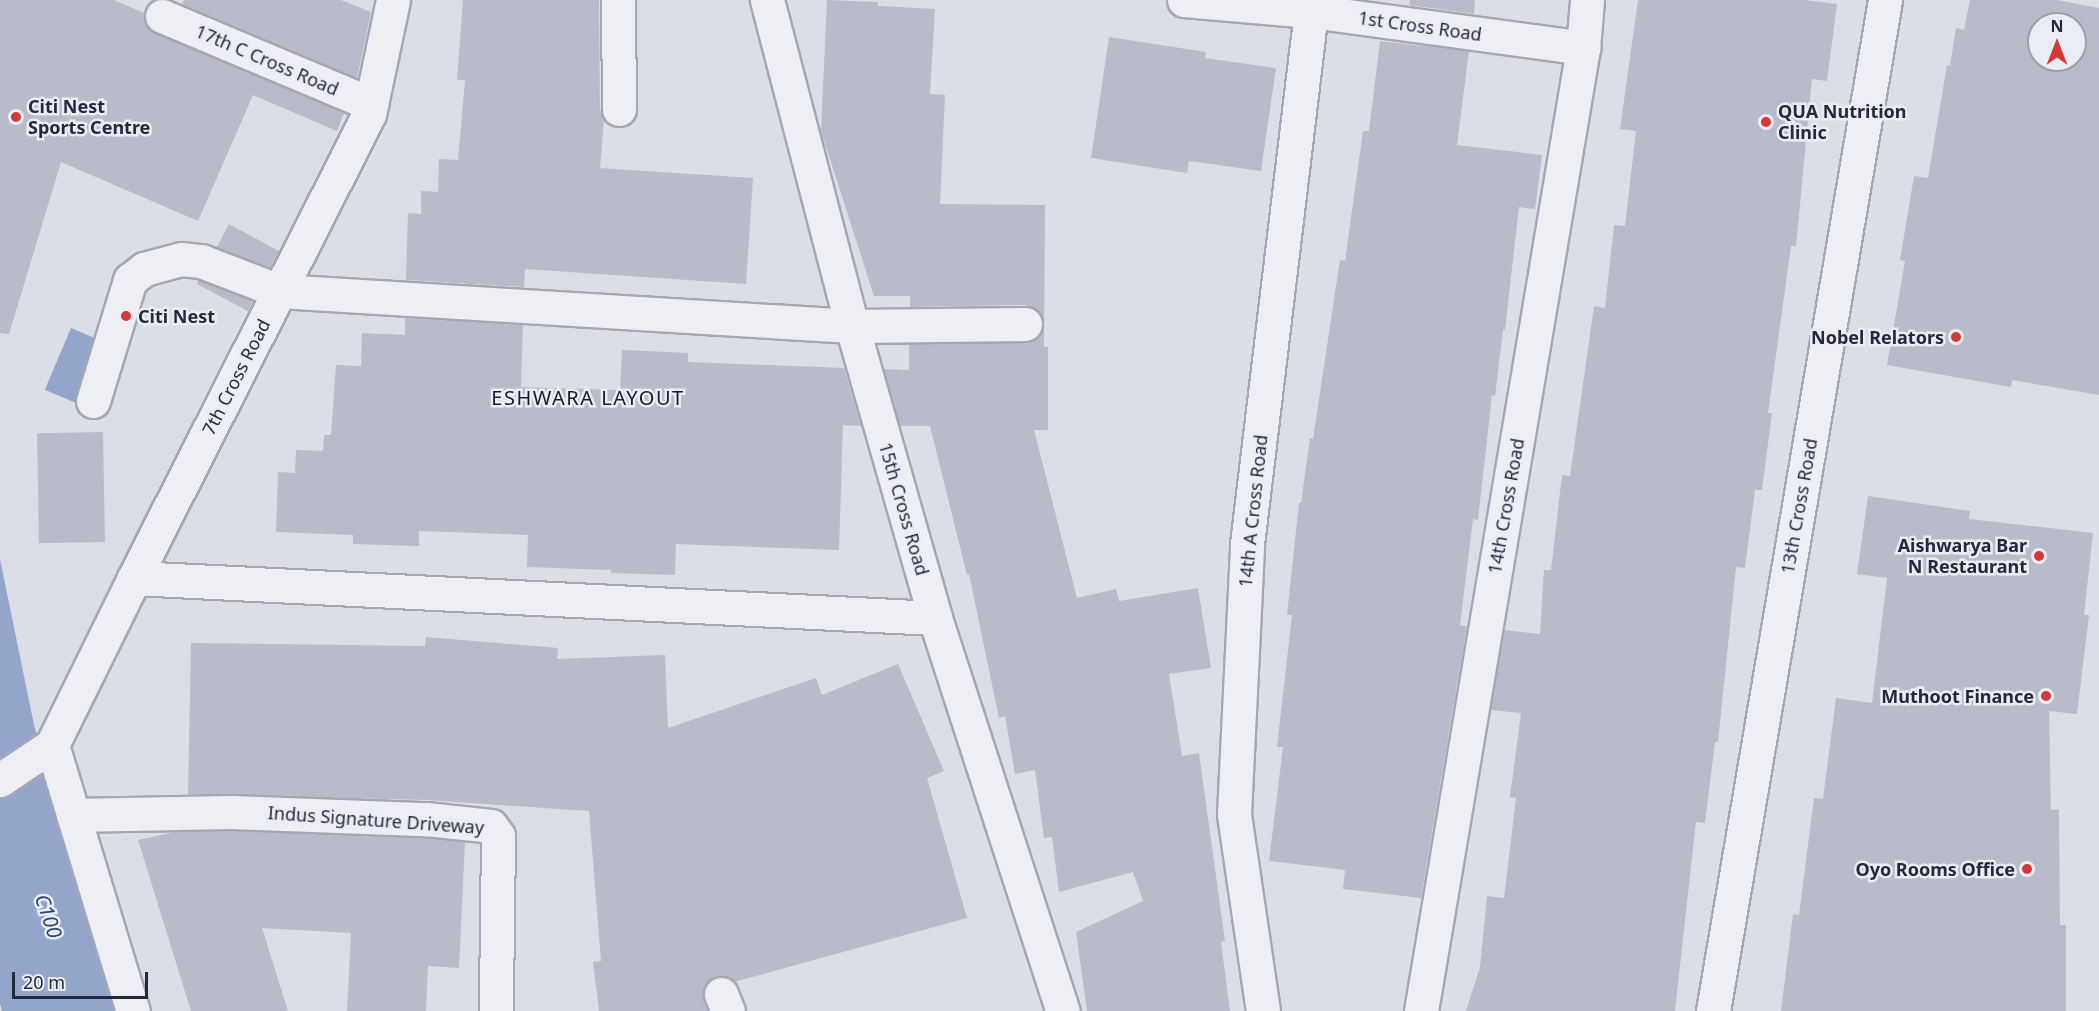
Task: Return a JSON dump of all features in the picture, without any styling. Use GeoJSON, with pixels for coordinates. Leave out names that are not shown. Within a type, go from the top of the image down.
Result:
{"type":"FeatureCollection","features":[{"type":"Feature","properties":{"kind":"street","name":"7th Cross Road"},"geometry":{"type":"LineString","coordinates":[[52,745],[369,114],[393,0]]}},
{"type":"Feature","properties":{"kind":"street"},"geometry":{"type":"LineString","coordinates":[[618,0],[619,109]]}},
{"type":"Feature","properties":{"kind":"street","name":"15th Cross Road"},"geometry":{"type":"LineString","coordinates":[[766,0],[852,326],[935,618],[1063,1011]]}},
{"type":"Feature","properties":{"kind":"street","name":"1st Cross Road"},"geometry":{"type":"LineString","coordinates":[[1184,0],[1311,11],[1583,48]]}},
{"type":"Feature","properties":{"kind":"street","name":"14th Cross Road"},"geometry":{"type":"LineString","coordinates":[[1421,1011],[1583,48],[1587,0]]}},
{"type":"Feature","properties":{"kind":"street","name":"13th Cross Road"},"geometry":{"type":"LineString","coordinates":[[1713,1011],[1885,0]]}},
{"type":"Feature","properties":{"kind":"street","name":"14th A Cross Road"},"geometry":{"type":"LineString","coordinates":[[1263,1011],[1234,814],[1247,544],[1311,11]]}},
{"type":"Feature","properties":{"kind":"street","name":"17th C Cross Road"},"geometry":{"type":"LineString","coordinates":[[162,16],[371,104]]}},
{"type":"Feature","properties":{"kind":"street"},"geometry":{"type":"LineString","coordinates":[[93,401],[130,280],[144,269],[181,259],[201,261],[279,291],[852,326],[1024,324]]}},
{"type":"Feature","properties":{"kind":"street"},"geometry":{"type":"LineString","coordinates":[[134,578],[935,618]]}},
{"type":"Feature","properties":{"kind":"street"},"geometry":{"type":"LineString","coordinates":[[1,780],[52,745],[134,1011]]}},
{"type":"Feature","properties":{"kind":"street","name":"Indus Signature Driveway"},"geometry":{"type":"LineString","coordinates":[[73,815],[231,812],[426,819],[491,826],[498,836],[496,1011]]}},
{"type":"Feature","properties":{"kind":"water"},"geometry":{"type":"Polygon","coordinates":[[[71,328],[107,343],[81,405],[45,390],[71,328]]]}},
{"type":"Feature","properties":{"kind":"water","name":"C100"},"geometry":{"type":"Polygon","coordinates":[[[0,559],[34,725],[123,1011],[2,1011],[0,1004],[0,559]]]}},
{"type":"Feature","properties":{"kind":"building"},"geometry":{"type":"Polygon","coordinates":[[[0,0],[114,0],[144,13],[147,27],[155,33],[344,113],[337,131],[253,95],[198,221],[61,162],[9,334],[0,333],[0,0]]]}},
{"type":"Feature","properties":{"kind":"building"},"geometry":{"type":"Polygon","coordinates":[[[184,0],[341,0],[371,12],[357,78],[182,4],[184,0]]]}},
{"type":"Feature","properties":{"kind":"building"},"geometry":{"type":"Polygon","coordinates":[[[463,0],[599,0],[600,109],[604,119],[600,168],[753,178],[746,284],[525,269],[524,287],[406,280],[408,213],[421,214],[421,191],[438,192],[439,159],[458,160],[465,80],[457,80],[463,0]]]}},
{"type":"Feature","properties":{"kind":"building"},"geometry":{"type":"Polygon","coordinates":[[[827,0],[878,2],[878,6],[935,9],[930,94],[945,95],[940,204],[1045,205],[1044,347],[1048,347],[1048,430],[1034,430],[1077,598],[1116,589],[1119,601],[1198,588],[1211,668],[1169,674],[1182,756],[1199,753],[1225,941],[1221,942],[1230,1011],[1087,1011],[1076,932],[1143,901],[1133,872],[1059,892],[1052,837],[1044,838],[1035,770],[1015,774],[1005,716],[999,718],[969,574],[967,575],[930,426],[900,426],[884,369],[909,370],[909,344],[1026,343],[1041,334],[1044,323],[1035,308],[1025,305],[910,307],[910,296],[874,296],[821,131],[827,0]]]}},
{"type":"Feature","properties":{"kind":"building"},"geometry":{"type":"Polygon","coordinates":[[[1410,0],[1475,0],[1474,14],[1409,5],[1410,0]]]}},
{"type":"Feature","properties":{"kind":"building"},"geometry":{"type":"Polygon","coordinates":[[[1638,0],[1804,0],[1837,4],[1827,81],[1812,79],[1796,246],[1791,246],[1768,413],[1772,413],[1762,490],[1755,490],[1745,568],[1736,567],[1718,742],[1715,742],[1705,823],[1696,822],[1675,1011],[1466,1011],[1480,967],[1487,896],[1504,898],[1516,798],[1510,797],[1521,713],[1491,710],[1504,630],[1540,634],[1544,570],[1551,570],[1562,475],[1570,476],[1594,306],[1605,308],[1614,225],[1625,226],[1636,131],[1620,129],[1638,0]]]}},
{"type":"Feature","properties":{"kind":"building"},"geometry":{"type":"Polygon","coordinates":[[[1970,0],[2057,0],[2099,8],[2099,395],[2012,380],[2011,387],[1887,365],[1905,261],[1900,260],[1914,176],[1928,178],[1947,65],[1950,66],[1956,28],[1964,30],[1970,0]]]}},
{"type":"Feature","properties":{"kind":"building"},"geometry":{"type":"Polygon","coordinates":[[[1109,37],[1206,52],[1205,58],[1276,68],[1261,171],[1189,161],[1187,173],[1091,158],[1109,37]]]}},
{"type":"Feature","properties":{"kind":"building"},"geometry":{"type":"Polygon","coordinates":[[[1380,41],[1469,51],[1457,145],[1542,155],[1535,209],[1519,207],[1505,330],[1503,330],[1495,396],[1492,395],[1478,520],[1473,519],[1460,625],[1467,626],[1421,898],[1343,889],[1345,870],[1269,861],[1283,747],[1277,747],[1292,615],[1287,615],[1299,503],[1301,503],[1310,438],[1313,439],[1340,260],[1345,261],[1363,131],[1369,131],[1380,41]]]}},
{"type":"Feature","properties":{"kind":"building"},"geometry":{"type":"Polygon","coordinates":[[[229,224],[279,251],[270,268],[217,247],[229,224]]]}},
{"type":"Feature","properties":{"kind":"building"},"geometry":{"type":"Polygon","coordinates":[[[199,280],[253,301],[248,311],[197,284],[199,280]]]}},
{"type":"Feature","properties":{"kind":"building"},"geometry":{"type":"Polygon","coordinates":[[[405,318],[523,325],[521,387],[620,390],[622,350],[688,353],[688,362],[844,368],[861,426],[843,425],[839,550],[676,544],[675,575],[611,573],[611,570],[527,567],[528,535],[419,531],[419,546],[353,544],[353,535],[276,532],[278,472],[295,473],[296,450],[323,451],[324,435],[331,435],[336,365],[361,366],[362,333],[405,335],[405,318]]]}},
{"type":"Feature","properties":{"kind":"building"},"geometry":{"type":"Polygon","coordinates":[[[103,432],[105,542],[39,543],[37,433],[103,432]]]}},
{"type":"Feature","properties":{"kind":"building"},"geometry":{"type":"Polygon","coordinates":[[[1868,496],[1970,511],[1969,519],[2093,533],[2084,615],[2089,615],[2077,714],[2049,711],[2051,810],[2059,809],[2060,925],[2066,925],[2066,1011],[1781,1011],[1793,914],[1799,915],[1814,798],[1823,799],[1836,698],[1872,703],[1887,578],[1857,574],[1868,496]]]}},
{"type":"Feature","properties":{"kind":"building"},"geometry":{"type":"Polygon","coordinates":[[[426,637],[558,648],[557,659],[665,655],[668,728],[816,678],[822,695],[898,664],[944,771],[927,778],[967,918],[734,982],[724,976],[714,977],[707,982],[703,991],[708,1011],[599,1011],[593,962],[601,961],[589,811],[427,800],[188,794],[191,643],[425,646],[426,637]]]}},
{"type":"Feature","properties":{"kind":"building"},"geometry":{"type":"Polygon","coordinates":[[[231,831],[425,838],[465,842],[459,968],[428,966],[426,1011],[347,1011],[351,933],[262,928],[288,1011],[191,1011],[138,840],[175,832],[231,831]]]}},
{"type":"Feature","properties":{"kind":"place","name":"Citi Nest Sports Centre"},"geometry":{"type":"Point","coordinates":[16,117]}},
{"type":"Feature","properties":{"kind":"place","name":"QUA Nutrition Clinic"},"geometry":{"type":"Point","coordinates":[1766,122]}},
{"type":"Feature","properties":{"kind":"place","name":"Citi Nest"},"geometry":{"type":"Point","coordinates":[126,316]}},
{"type":"Feature","properties":{"kind":"place","name":"Nobel Relators"},"geometry":{"type":"Point","coordinates":[1956,337]}},
{"type":"Feature","properties":{"kind":"place","name":"Aishwarya Bar N Restaurant"},"geometry":{"type":"Point","coordinates":[2039,556]}},
{"type":"Feature","properties":{"kind":"place","name":"Muthoot Finance"},"geometry":{"type":"Point","coordinates":[2046,696]}},
{"type":"Feature","properties":{"kind":"place","name":"Oyo Rooms Office"},"geometry":{"type":"Point","coordinates":[2027,869]}},
{"type":"Feature","properties":{"kind":"district","name":"ESHWARA LAYOUT"},"geometry":{"type":"Point","coordinates":[588,397]}}]}
